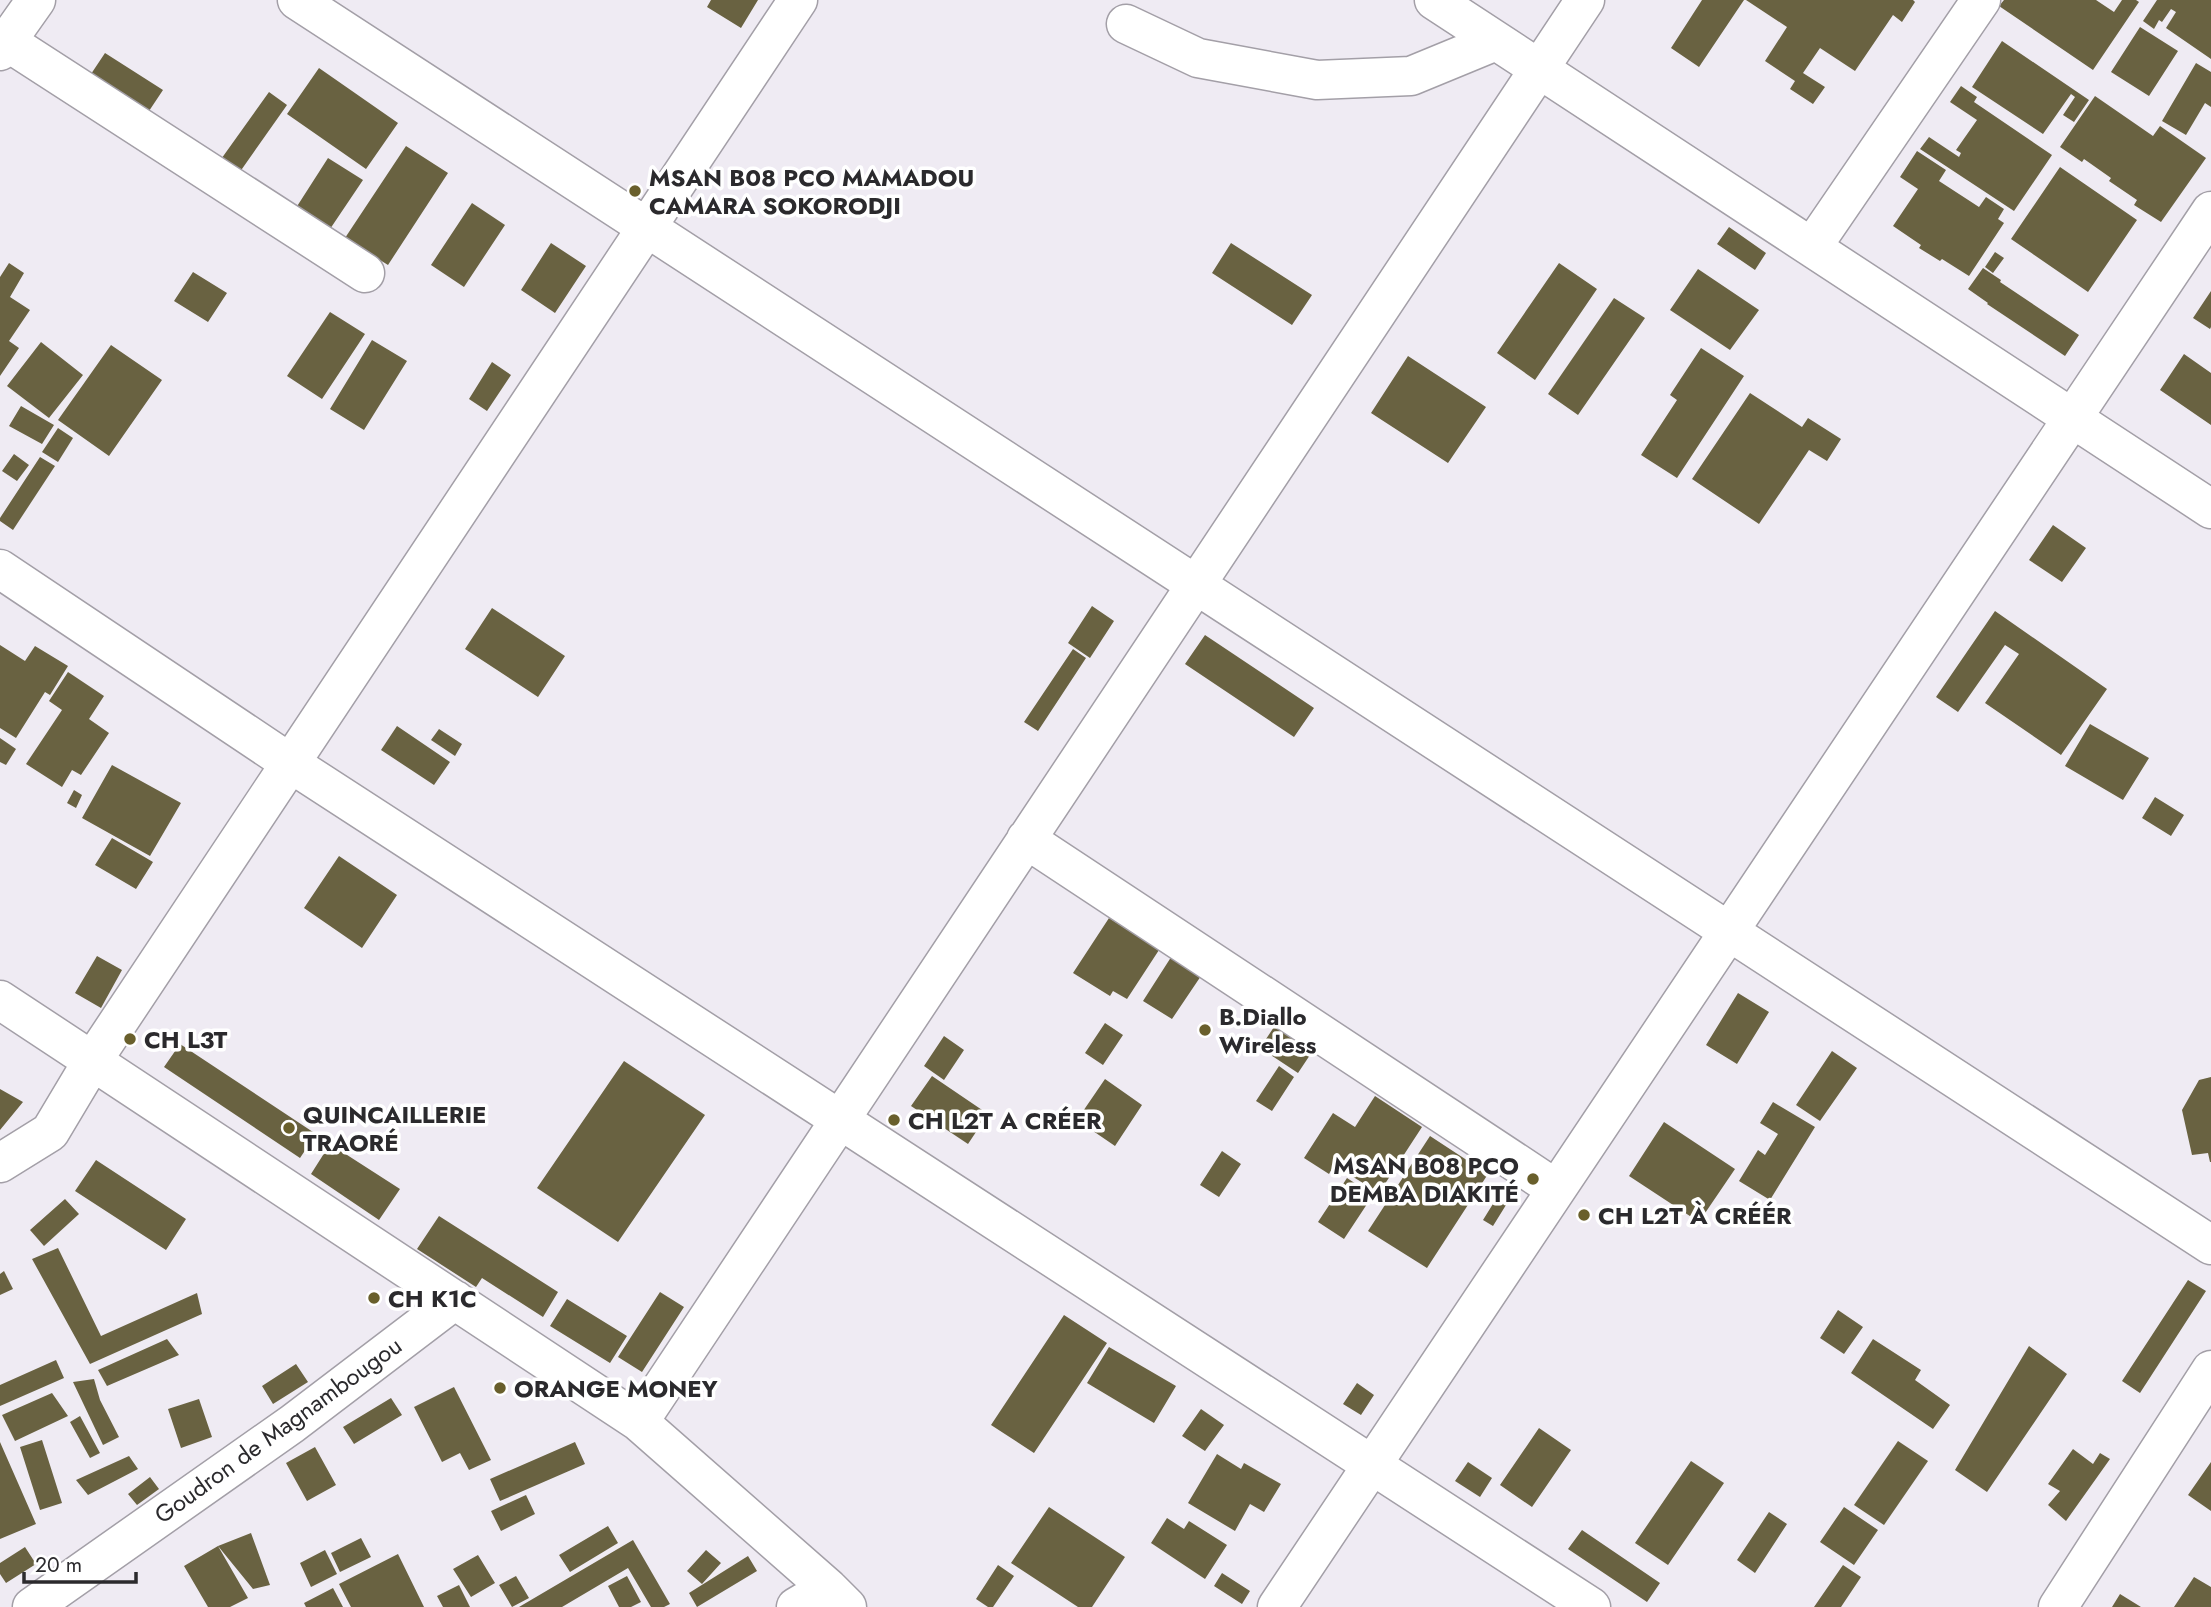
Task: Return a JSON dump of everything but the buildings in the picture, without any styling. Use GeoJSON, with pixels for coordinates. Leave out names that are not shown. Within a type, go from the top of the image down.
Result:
{"type":"FeatureCollection","features":[{"type":"Feature","properties":{"kind":"street"},"geometry":{"type":"LineString","coordinates":[[36,0],[3,46],[365,273]]}},
{"type":"Feature","properties":{"kind":"street"},"geometry":{"type":"LineString","coordinates":[[298,0],[2211,1245]]}},
{"type":"Feature","properties":{"kind":"street"},"geometry":{"type":"LineString","coordinates":[[0,1163],[50,1132],[93,1060],[798,0]]}},
{"type":"Feature","properties":{"kind":"street"},"geometry":{"type":"LineString","coordinates":[[1434,0],[2211,509]]}},
{"type":"Feature","properties":{"kind":"street"},"geometry":{"type":"LineString","coordinates":[[639,1422],[1585,0]]}},
{"type":"Feature","properties":{"kind":"street"},"geometry":{"type":"LineString","coordinates":[[1812,247],[1981,0]]}},
{"type":"Feature","properties":{"kind":"street"},"geometry":{"type":"LineString","coordinates":[[1126,24],[1198,58],[1317,80],[1411,76],[1496,41]]}},
{"type":"Feature","properties":{"kind":"street"},"geometry":{"type":"LineString","coordinates":[[1277,1607],[2211,211]]}},
{"type":"Feature","properties":{"kind":"street"},"geometry":{"type":"LineString","coordinates":[[0,569],[290,764],[1591,1607]]}},
{"type":"Feature","properties":{"kind":"street"},"geometry":{"type":"LineString","coordinates":[[1026,839],[1556,1189]]}},
{"type":"Feature","properties":{"kind":"street"},"geometry":{"type":"LineString","coordinates":[[0,1000],[639,1422],[838,1597]]}},
{"type":"Feature","properties":{"kind":"street","name":"Goudron de Magnambougou"},"geometry":{"type":"LineString","coordinates":[[32,1607],[292,1424],[455,1300]]}},
{"type":"Feature","properties":{"kind":"street"},"geometry":{"type":"LineString","coordinates":[[2058,1607],[2211,1370]]}},
{"type":"Feature","properties":{"kind":"street"},"geometry":{"type":"LineString","coordinates":[[796,1607],[838,1597]]}},
{"type":"Feature","properties":{"kind":"place","name":"MSAN B08 PCO MAMADOU CAMARA SOKORODJI"},"geometry":{"type":"Point","coordinates":[635,191]}},
{"type":"Feature","properties":{"kind":"place","name":"B.Diallo Wireless"},"geometry":{"type":"Point","coordinates":[1205,1030]}},
{"type":"Feature","properties":{"kind":"place","name":"CH L3T"},"geometry":{"type":"Point","coordinates":[130,1039]}},
{"type":"Feature","properties":{"kind":"place","name":"CH L2T A CRÉER"},"geometry":{"type":"Point","coordinates":[894,1120]}},
{"type":"Feature","properties":{"kind":"place","name":"QUINCAILLERIE TRAORÉ"},"geometry":{"type":"Point","coordinates":[289,1128]}},
{"type":"Feature","properties":{"kind":"place","name":"MSAN B08 PCO DEMBA DIAKITÉ"},"geometry":{"type":"Point","coordinates":[1533,1179]}},
{"type":"Feature","properties":{"kind":"place","name":"CH L2T À CRÉÉR"},"geometry":{"type":"Point","coordinates":[1584,1215]}},
{"type":"Feature","properties":{"kind":"place","name":"CH K1C"},"geometry":{"type":"Point","coordinates":[374,1298]}},
{"type":"Feature","properties":{"kind":"place","name":"ORANGE MONEY"},"geometry":{"type":"Point","coordinates":[500,1388]}}]}
